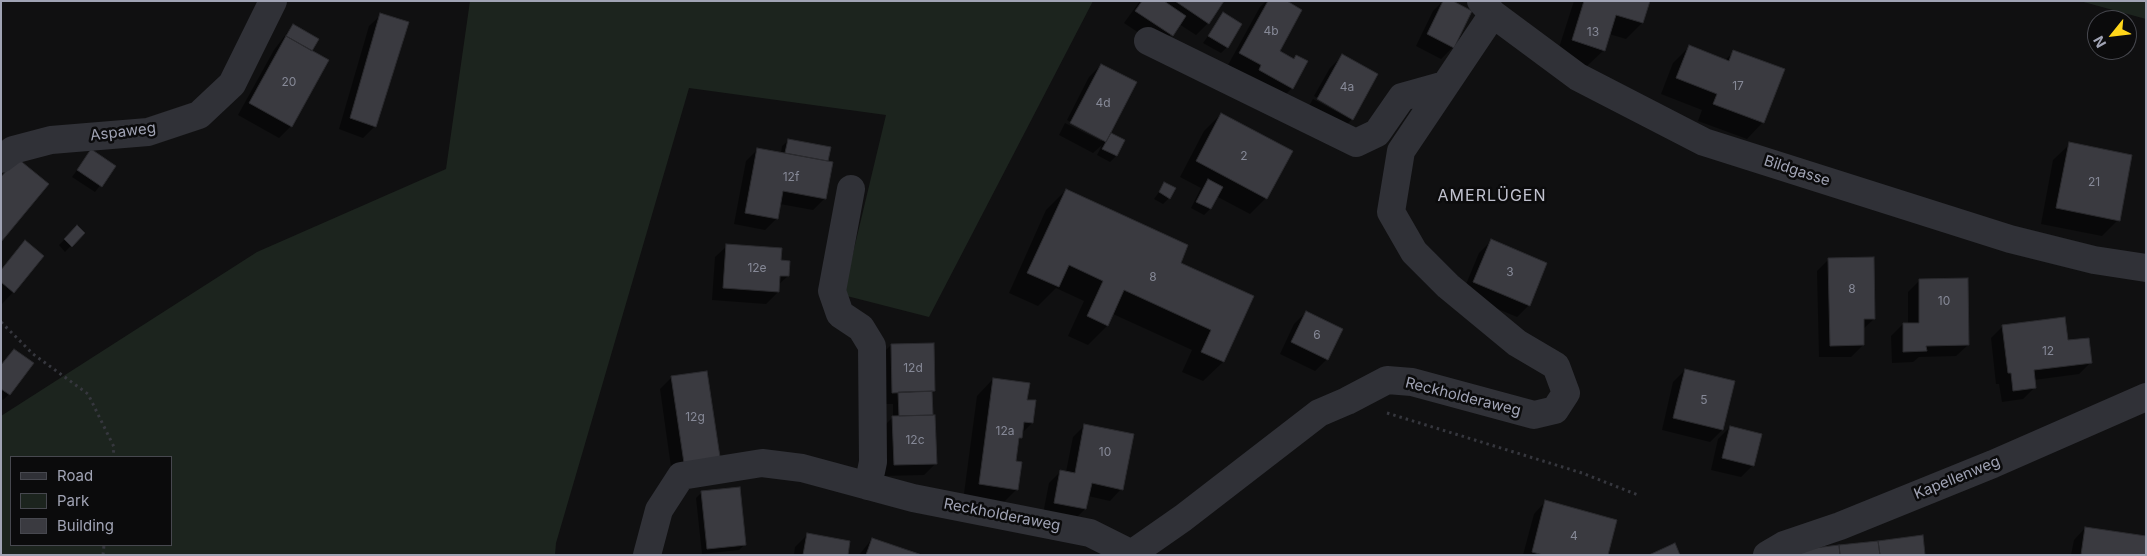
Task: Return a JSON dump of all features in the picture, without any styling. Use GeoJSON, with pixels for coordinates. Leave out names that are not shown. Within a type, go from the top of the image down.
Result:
{"type":"FeatureCollection","features":[{"type":"Feature","properties":{"kind":"street","name":"Aspaweg"},"geometry":{"type":"LineString","coordinates":[[1,159],[13,150],[51,140],[148,132],[199,115],[232,84],[273,1]]}},
{"type":"Feature","properties":{"kind":"street","name":"Reckholderaweg"},"geometry":{"type":"LineString","coordinates":[[647,555],[659,510],[681,476],[762,463],[802,468],[913,498],[1090,533],[1131,554],[1183,518],[1319,413],[1387,380],[1412,382],[1534,416],[1555,410],[1566,392],[1556,366],[1517,343],[1448,286],[1414,252],[1392,212],[1401,151],[1445,85],[1487,8]]}},
{"type":"Feature","properties":{"kind":"street","name":"Bildgasse"},"geometry":{"type":"LineString","coordinates":[[1487,8],[1578,77],[1704,142],[2010,240],[2094,260],[2146,268]]}},
{"type":"Feature","properties":{"kind":"street"},"geometry":{"type":"LineString","coordinates":[[1148,40],[1356,143],[1377,133],[1402,97],[1445,85]]}},
{"type":"Feature","properties":{"kind":"street"},"geometry":{"type":"LineString","coordinates":[[851,189],[832,291],[840,314],[861,328],[872,346],[873,462],[868,486]]}},
{"type":"Feature","properties":{"kind":"street","name":"Kapellenweg"},"geometry":{"type":"LineString","coordinates":[[1767,555],[1784,545],[1840,526],[1984,468],[2146,397]]}},
{"type":"Feature","properties":{"kind":"path"},"geometry":{"type":"LineString","coordinates":[[1,322],[33,354],[88,394],[114,447],[113,456]]}},
{"type":"Feature","properties":{"kind":"path"},"geometry":{"type":"LineString","coordinates":[[1347,401],[1582,473],[1638,495]]}},
{"type":"Feature","properties":{"kind":"green space"},"geometry":{"type":"Polygon","coordinates":[[[470,1],[1093,1],[929,317],[843,295],[886,115],[689,88],[556,543],[555,555],[1,555],[1,416],[257,252],[446,169],[470,1]]]}},
{"type":"Feature","properties":{"kind":"green space"},"geometry":{"type":"Polygon","coordinates":[[[2080,1],[2146,1],[2146,19],[2137,17],[2137,10],[2113,10],[2080,1]]]}},
{"type":"Feature","properties":{"kind":"building"},"geometry":{"type":"Polygon","coordinates":[[[1142,1],[1164,1],[1186,16],[1173,36],[1135,11],[1142,1]]]}},
{"type":"Feature","properties":{"kind":"building"},"geometry":{"type":"Polygon","coordinates":[[[1175,1],[1224,1],[1209,24],[1175,1]]]}},
{"type":"Feature","properties":{"kind":"building"},"geometry":{"type":"Polygon","coordinates":[[[1268,1],[1287,1],[1302,10],[1280,51],[1294,59],[1296,55],[1308,61],[1293,89],[1259,70],[1261,65],[1239,53],[1268,1]]]}},
{"type":"Feature","properties":{"kind":"building"},"geometry":{"type":"Polygon","coordinates":[[[1443,1],[1453,1],[1472,11],[1454,48],[1427,34],[1443,1]]]}},
{"type":"Feature","properties":{"kind":"building"},"geometry":{"type":"Polygon","coordinates":[[[1584,1],[1650,1],[1643,23],[1616,15],[1605,51],[1572,40],[1584,1]]]}},
{"type":"Feature","properties":{"kind":"building"},"geometry":{"type":"Polygon","coordinates":[[[1223,12],[1242,24],[1228,48],[1208,36],[1223,12]]]}},
{"type":"Feature","properties":{"kind":"building"},"geometry":{"type":"Polygon","coordinates":[[[380,13],[409,22],[376,127],[350,118],[380,13]]]}},
{"type":"Feature","properties":{"kind":"building"},"geometry":{"type":"Polygon","coordinates":[[[293,24],[319,39],[312,51],[286,36],[293,24]]]}},
{"type":"Feature","properties":{"kind":"building"},"geometry":{"type":"Polygon","coordinates":[[[286,36],[329,60],[292,127],[249,103],[286,36]]]}},
{"type":"Feature","properties":{"kind":"building"},"geometry":{"type":"Polygon","coordinates":[[[1689,45],[1729,61],[1733,50],[1785,69],[1764,123],[1713,104],[1717,94],[1676,78],[1689,45]]]}},
{"type":"Feature","properties":{"kind":"building"},"geometry":{"type":"Polygon","coordinates":[[[1342,54],[1378,74],[1353,120],[1317,99],[1342,54]]]}},
{"type":"Feature","properties":{"kind":"building"},"geometry":{"type":"Polygon","coordinates":[[[1101,64],[1137,82],[1106,142],[1070,123],[1101,64]]]}},
{"type":"Feature","properties":{"kind":"building"},"geometry":{"type":"Polygon","coordinates":[[[1221,113],[1293,151],[1267,199],[1196,161],[1221,113]]]}},
{"type":"Feature","properties":{"kind":"building"},"geometry":{"type":"Polygon","coordinates":[[[1111,133],[1125,140],[1117,156],[1102,149],[1111,133]]]}},
{"type":"Feature","properties":{"kind":"building"},"geometry":{"type":"Polygon","coordinates":[[[788,139],[831,147],[828,161],[785,153],[788,139]]]}},
{"type":"Feature","properties":{"kind":"building"},"geometry":{"type":"Polygon","coordinates":[[[2069,142],[2132,155],[2120,221],[2056,208],[2069,142]]]}},
{"type":"Feature","properties":{"kind":"building"},"geometry":{"type":"Polygon","coordinates":[[[757,148],[833,162],[826,199],[783,191],[778,219],[745,213],[757,148]]]}},
{"type":"Feature","properties":{"kind":"building"},"geometry":{"type":"Polygon","coordinates":[[[91,149],[116,166],[102,187],[77,170],[91,149]]]}},
{"type":"Feature","properties":{"kind":"building"},"geometry":{"type":"Polygon","coordinates":[[[17,158],[49,184],[1,242],[1,177],[17,158]]]}},
{"type":"Feature","properties":{"kind":"building"},"geometry":{"type":"Polygon","coordinates":[[[1208,179],[1223,187],[1211,209],[1196,202],[1208,179]]]}},
{"type":"Feature","properties":{"kind":"building"},"geometry":{"type":"Polygon","coordinates":[[[1164,182],[1176,188],[1170,199],[1159,192],[1164,182]]]}},
{"type":"Feature","properties":{"kind":"building"},"geometry":{"type":"Polygon","coordinates":[[[1066,189],[1188,245],[1181,263],[1254,296],[1224,362],[1201,352],[1211,330],[1124,290],[1108,326],[1087,316],[1103,281],[1069,265],[1059,287],[1027,273],[1066,189]]]}},
{"type":"Feature","properties":{"kind":"building"},"geometry":{"type":"Polygon","coordinates":[[[77,225],[85,233],[72,247],[64,239],[77,225]]]}},
{"type":"Feature","properties":{"kind":"building"},"geometry":{"type":"Polygon","coordinates":[[[1491,239],[1547,263],[1530,306],[1473,282],[1491,239]]]}},
{"type":"Feature","properties":{"kind":"building"},"geometry":{"type":"Polygon","coordinates":[[[25,240],[44,256],[14,293],[1,282],[1,270],[25,240]]]}},
{"type":"Feature","properties":{"kind":"building"},"geometry":{"type":"Polygon","coordinates":[[[726,244],[782,248],[781,260],[790,261],[789,276],[780,276],[779,292],[723,288],[726,244]]]}},
{"type":"Feature","properties":{"kind":"building"},"geometry":{"type":"Polygon","coordinates":[[[1874,257],[1875,319],[1864,319],[1864,345],[1830,346],[1828,258],[1874,257]]]}},
{"type":"Feature","properties":{"kind":"building"},"geometry":{"type":"Polygon","coordinates":[[[1968,278],[1969,345],[1926,346],[1927,351],[1903,352],[1903,323],[1919,323],[1919,279],[1968,278]]]}},
{"type":"Feature","properties":{"kind":"building"},"geometry":{"type":"Polygon","coordinates":[[[1306,311],[1343,329],[1328,360],[1291,342],[1306,311]]]}},
{"type":"Feature","properties":{"kind":"building"},"geometry":{"type":"Polygon","coordinates":[[[2065,317],[2068,340],[2089,338],[2092,363],[2034,370],[2036,388],[2013,391],[2011,373],[2008,373],[2002,325],[2065,317]]]}},
{"type":"Feature","properties":{"kind":"building"},"geometry":{"type":"Polygon","coordinates":[[[934,343],[935,391],[892,393],[891,344],[934,343]]]}},
{"type":"Feature","properties":{"kind":"building"},"geometry":{"type":"Polygon","coordinates":[[[14,349],[34,363],[10,395],[1,389],[1,365],[14,349]]]}},
{"type":"Feature","properties":{"kind":"building"},"geometry":{"type":"Polygon","coordinates":[[[1685,369],[1735,381],[1723,430],[1673,418],[1685,369]]]}},
{"type":"Feature","properties":{"kind":"building"},"geometry":{"type":"Polygon","coordinates":[[[707,371],[720,457],[684,463],[671,376],[707,371]]]}},
{"type":"Feature","properties":{"kind":"building"},"geometry":{"type":"Polygon","coordinates":[[[993,378],[1030,383],[1027,400],[1036,400],[1033,423],[1024,422],[1022,438],[1019,438],[1016,461],[1022,462],[1018,490],[979,484],[993,378]]]}},
{"type":"Feature","properties":{"kind":"building"},"geometry":{"type":"Polygon","coordinates":[[[932,391],[933,415],[899,416],[898,392],[932,391]]]}},
{"type":"Feature","properties":{"kind":"building"},"geometry":{"type":"Polygon","coordinates":[[[935,415],[937,464],[894,465],[892,416],[935,415]]]}},
{"type":"Feature","properties":{"kind":"building"},"geometry":{"type":"Polygon","coordinates":[[[1084,424],[1134,434],[1123,490],[1092,483],[1086,509],[1054,503],[1060,470],[1075,473],[1084,424]]]}},
{"type":"Feature","properties":{"kind":"building"},"geometry":{"type":"Polygon","coordinates":[[[1730,426],[1762,434],[1754,466],[1722,458],[1730,426]]]}},
{"type":"Feature","properties":{"kind":"building"},"geometry":{"type":"Polygon","coordinates":[[[740,487],[746,545],[707,549],[701,491],[740,487]]]}},
{"type":"Feature","properties":{"kind":"building"},"geometry":{"type":"Polygon","coordinates":[[[1545,500],[1617,520],[1608,555],[1543,555],[1532,552],[1545,500]]]}},
{"type":"Feature","properties":{"kind":"building"},"geometry":{"type":"Polygon","coordinates":[[[2085,527],[2146,536],[2146,555],[2081,555],[2085,527]]]}},
{"type":"Feature","properties":{"kind":"building"},"geometry":{"type":"Polygon","coordinates":[[[807,533],[850,541],[848,555],[803,555],[807,533]]]}},
{"type":"Feature","properties":{"kind":"building"},"geometry":{"type":"Polygon","coordinates":[[[1923,535],[1925,555],[1880,555],[1878,541],[1923,535]]]}},
{"type":"Feature","properties":{"kind":"building"},"geometry":{"type":"Polygon","coordinates":[[[872,538],[922,555],[866,555],[872,538]]]}},
{"type":"Feature","properties":{"kind":"building"},"geometry":{"type":"Polygon","coordinates":[[[1878,541],[1880,555],[1840,555],[1839,545],[1878,541]]]}},
{"type":"Feature","properties":{"kind":"building"},"geometry":{"type":"Polygon","coordinates":[[[1675,543],[1680,555],[1649,555],[1675,543]]]}},
{"type":"Feature","properties":{"kind":"building"},"geometry":{"type":"Polygon","coordinates":[[[1839,545],[1840,555],[1790,555],[1790,551],[1839,545]]]}},
{"type":"Feature","properties":{"kind":"district","name":"AMERLÜGEN"},"geometry":{"type":"Point","coordinates":[1492,196]}}]}
